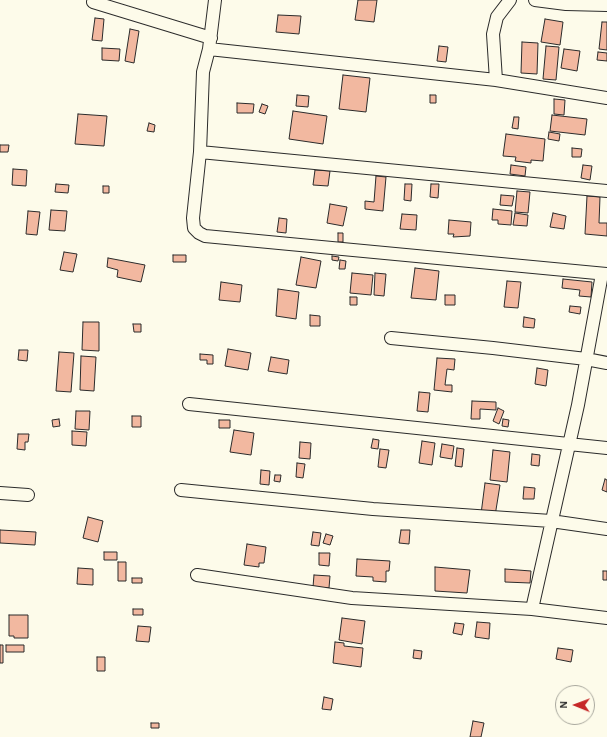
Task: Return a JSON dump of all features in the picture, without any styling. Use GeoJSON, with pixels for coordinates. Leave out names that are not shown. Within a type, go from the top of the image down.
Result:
{"type":"FeatureCollection","features":[{"type":"Feature","properties":{"kind":"street"},"geometry":{"type":"LineString","coordinates":[[215,0],[210,44],[203,72],[200,152],[193,218],[194,228],[205,236],[605,274],[586,358],[570,443],[532,609]]}},
{"type":"Feature","properties":{"kind":"street"},"geometry":{"type":"LineString","coordinates":[[496,80],[493,34],[497,17],[510,0]]}},
{"type":"Feature","properties":{"kind":"street"},"geometry":{"type":"LineString","coordinates":[[535,0],[566,4],[607,5]]}},
{"type":"Feature","properties":{"kind":"street"},"geometry":{"type":"LineString","coordinates":[[93,2],[210,44],[496,80],[607,98]]}},
{"type":"Feature","properties":{"kind":"street"},"geometry":{"type":"LineString","coordinates":[[200,152],[607,191]]}},
{"type":"Feature","properties":{"kind":"street"},"geometry":{"type":"LineString","coordinates":[[391,338],[586,358],[607,363]]}},
{"type":"Feature","properties":{"kind":"street"},"geometry":{"type":"LineString","coordinates":[[189,404],[607,448]]}},
{"type":"Feature","properties":{"kind":"street"},"geometry":{"type":"LineString","coordinates":[[181,490],[372,509],[551,521],[607,529]]}},
{"type":"Feature","properties":{"kind":"street"},"geometry":{"type":"LineString","coordinates":[[0,493],[28,495]]}},
{"type":"Feature","properties":{"kind":"street"},"geometry":{"type":"LineString","coordinates":[[197,575],[352,598],[532,609],[607,618]]}},
{"type":"Feature","properties":{"kind":"building"},"geometry":{"type":"Polygon","coordinates":[[[358,0],[377,0],[374,22],[355,20],[358,0]]]}},
{"type":"Feature","properties":{"kind":"building"},"geometry":{"type":"Polygon","coordinates":[[[278,15],[301,16],[299,34],[276,32],[278,15]]]}},
{"type":"Feature","properties":{"kind":"building"},"geometry":{"type":"Polygon","coordinates":[[[95,18],[104,19],[102,41],[92,40],[95,18]]]}},
{"type":"Feature","properties":{"kind":"building"},"geometry":{"type":"Polygon","coordinates":[[[545,19],[563,22],[560,45],[541,42],[545,19]]]}},
{"type":"Feature","properties":{"kind":"building"},"geometry":{"type":"Polygon","coordinates":[[[602,22],[607,22],[607,50],[599,49],[602,22]]]}},
{"type":"Feature","properties":{"kind":"building"},"geometry":{"type":"Polygon","coordinates":[[[130,29],[139,31],[134,63],[125,61],[130,29]]]}},
{"type":"Feature","properties":{"kind":"building"},"geometry":{"type":"Polygon","coordinates":[[[522,42],[538,43],[537,74],[521,73],[522,42]]]}},
{"type":"Feature","properties":{"kind":"building"},"geometry":{"type":"Polygon","coordinates":[[[439,46],[448,47],[446,62],[437,61],[439,46]]]}},
{"type":"Feature","properties":{"kind":"building"},"geometry":{"type":"Polygon","coordinates":[[[546,46],[559,47],[556,80],[543,79],[546,46]]]}},
{"type":"Feature","properties":{"kind":"building"},"geometry":{"type":"Polygon","coordinates":[[[102,48],[120,49],[119,61],[102,60],[102,48]]]}},
{"type":"Feature","properties":{"kind":"building"},"geometry":{"type":"Polygon","coordinates":[[[564,49],[580,51],[577,71],[561,68],[564,49]]]}},
{"type":"Feature","properties":{"kind":"building"},"geometry":{"type":"Polygon","coordinates":[[[598,52],[607,53],[607,61],[597,60],[598,52]]]}},
{"type":"Feature","properties":{"kind":"building"},"geometry":{"type":"Polygon","coordinates":[[[343,75],[370,78],[366,112],[339,109],[343,75]]]}},
{"type":"Feature","properties":{"kind":"building"},"geometry":{"type":"Polygon","coordinates":[[[297,95],[309,96],[308,107],[296,106],[297,95]]]}},
{"type":"Feature","properties":{"kind":"building"},"geometry":{"type":"Polygon","coordinates":[[[430,95],[436,95],[436,103],[430,103],[430,95]]]}},
{"type":"Feature","properties":{"kind":"building"},"geometry":{"type":"Polygon","coordinates":[[[554,99],[565,100],[564,115],[554,114],[554,99]]]}},
{"type":"Feature","properties":{"kind":"building"},"geometry":{"type":"Polygon","coordinates":[[[237,103],[254,104],[253,113],[237,113],[237,103]]]}},
{"type":"Feature","properties":{"kind":"building"},"geometry":{"type":"Polygon","coordinates":[[[262,104],[268,106],[265,114],[259,112],[262,104]]]}},
{"type":"Feature","properties":{"kind":"building"},"geometry":{"type":"Polygon","coordinates":[[[293,111],[327,116],[323,144],[289,139],[293,111]]]}},
{"type":"Feature","properties":{"kind":"building"},"geometry":{"type":"Polygon","coordinates":[[[78,114],[107,116],[104,146],[75,144],[78,114]]]}},
{"type":"Feature","properties":{"kind":"building"},"geometry":{"type":"Polygon","coordinates":[[[552,115],[587,119],[585,135],[550,131],[552,115]]]}},
{"type":"Feature","properties":{"kind":"building"},"geometry":{"type":"Polygon","coordinates":[[[514,117],[519,117],[518,129],[512,128],[514,117]]]}},
{"type":"Feature","properties":{"kind":"building"},"geometry":{"type":"Polygon","coordinates":[[[149,123],[155,125],[154,132],[147,131],[149,123]]]}},
{"type":"Feature","properties":{"kind":"building"},"geometry":{"type":"Polygon","coordinates":[[[549,132],[560,134],[559,141],[548,139],[549,132]]]}},
{"type":"Feature","properties":{"kind":"building"},"geometry":{"type":"Polygon","coordinates":[[[506,134],[545,139],[543,161],[531,160],[531,163],[515,161],[516,157],[503,156],[506,134]]]}},
{"type":"Feature","properties":{"kind":"building"},"geometry":{"type":"Polygon","coordinates":[[[0,145],[9,145],[8,152],[0,152],[0,145]]]}},
{"type":"Feature","properties":{"kind":"building"},"geometry":{"type":"Polygon","coordinates":[[[572,148],[582,149],[581,157],[572,157],[572,148]]]}},
{"type":"Feature","properties":{"kind":"building"},"geometry":{"type":"Polygon","coordinates":[[[511,165],[526,167],[525,176],[510,174],[511,165]]]}},
{"type":"Feature","properties":{"kind":"building"},"geometry":{"type":"Polygon","coordinates":[[[583,165],[592,166],[590,180],[581,178],[583,165]]]}},
{"type":"Feature","properties":{"kind":"building"},"geometry":{"type":"Polygon","coordinates":[[[13,169],[27,170],[26,186],[12,185],[13,169]]]}},
{"type":"Feature","properties":{"kind":"building"},"geometry":{"type":"Polygon","coordinates":[[[315,170],[330,171],[328,186],[313,185],[315,170]]]}},
{"type":"Feature","properties":{"kind":"building"},"geometry":{"type":"Polygon","coordinates":[[[376,176],[386,177],[383,211],[365,209],[365,201],[374,202],[376,176]]]}},
{"type":"Feature","properties":{"kind":"building"},"geometry":{"type":"Polygon","coordinates":[[[56,184],[69,185],[68,193],[55,192],[56,184]]]}},
{"type":"Feature","properties":{"kind":"building"},"geometry":{"type":"Polygon","coordinates":[[[405,184],[412,184],[411,201],[404,200],[405,184]]]}},
{"type":"Feature","properties":{"kind":"building"},"geometry":{"type":"Polygon","coordinates":[[[431,184],[439,184],[438,198],[430,197],[431,184]]]}},
{"type":"Feature","properties":{"kind":"building"},"geometry":{"type":"Polygon","coordinates":[[[103,186],[109,186],[109,193],[103,193],[103,186]]]}},
{"type":"Feature","properties":{"kind":"building"},"geometry":{"type":"Polygon","coordinates":[[[517,191],[530,192],[528,213],[515,212],[517,191]]]}},
{"type":"Feature","properties":{"kind":"building"},"geometry":{"type":"Polygon","coordinates":[[[501,195],[514,196],[512,206],[500,205],[501,195]]]}},
{"type":"Feature","properties":{"kind":"building"},"geometry":{"type":"Polygon","coordinates":[[[587,196],[600,197],[599,223],[607,223],[607,236],[585,234],[587,196]]]}},
{"type":"Feature","properties":{"kind":"building"},"geometry":{"type":"Polygon","coordinates":[[[330,204],[347,207],[343,226],[327,223],[330,204]]]}},
{"type":"Feature","properties":{"kind":"building"},"geometry":{"type":"Polygon","coordinates":[[[493,209],[512,211],[511,225],[498,224],[498,220],[492,220],[493,209]]]}},
{"type":"Feature","properties":{"kind":"building"},"geometry":{"type":"Polygon","coordinates":[[[51,210],[67,211],[65,231],[49,230],[51,210]]]}},
{"type":"Feature","properties":{"kind":"building"},"geometry":{"type":"Polygon","coordinates":[[[28,211],[40,212],[37,235],[26,234],[28,211]]]}},
{"type":"Feature","properties":{"kind":"building"},"geometry":{"type":"Polygon","coordinates":[[[515,213],[528,215],[527,226],[513,225],[515,213]]]}},
{"type":"Feature","properties":{"kind":"building"},"geometry":{"type":"Polygon","coordinates":[[[553,213],[566,216],[564,229],[550,227],[553,213]]]}},
{"type":"Feature","properties":{"kind":"building"},"geometry":{"type":"Polygon","coordinates":[[[402,214],[417,215],[416,230],[400,229],[402,214]]]}},
{"type":"Feature","properties":{"kind":"building"},"geometry":{"type":"Polygon","coordinates":[[[279,218],[287,219],[286,233],[277,232],[279,218]]]}},
{"type":"Feature","properties":{"kind":"building"},"geometry":{"type":"Polygon","coordinates":[[[449,220],[471,222],[470,236],[453,237],[454,234],[448,234],[449,220]]]}},
{"type":"Feature","properties":{"kind":"building"},"geometry":{"type":"Polygon","coordinates":[[[338,233],[343,233],[343,242],[338,242],[338,233]]]}},
{"type":"Feature","properties":{"kind":"building"},"geometry":{"type":"Polygon","coordinates":[[[64,252],[77,254],[73,272],[60,270],[64,252]]]}},
{"type":"Feature","properties":{"kind":"building"},"geometry":{"type":"Polygon","coordinates":[[[173,255],[186,255],[186,262],[173,262],[173,255]]]}},
{"type":"Feature","properties":{"kind":"building"},"geometry":{"type":"Polygon","coordinates":[[[332,256],[339,257],[338,261],[332,260],[332,256]]]}},
{"type":"Feature","properties":{"kind":"building"},"geometry":{"type":"Polygon","coordinates":[[[301,257],[321,261],[316,288],[296,285],[301,257]]]}},
{"type":"Feature","properties":{"kind":"building"},"geometry":{"type":"Polygon","coordinates":[[[108,258],[145,265],[141,282],[117,277],[118,270],[107,267],[108,258]]]}},
{"type":"Feature","properties":{"kind":"building"},"geometry":{"type":"Polygon","coordinates":[[[340,260],[346,261],[345,269],[339,269],[340,260]]]}},
{"type":"Feature","properties":{"kind":"building"},"geometry":{"type":"Polygon","coordinates":[[[415,268],[439,271],[436,300],[411,298],[415,268]]]}},
{"type":"Feature","properties":{"kind":"building"},"geometry":{"type":"Polygon","coordinates":[[[352,273],[373,275],[371,295],[350,293],[352,273]]]}},
{"type":"Feature","properties":{"kind":"building"},"geometry":{"type":"Polygon","coordinates":[[[375,273],[386,274],[384,296],[374,295],[375,273]]]}},
{"type":"Feature","properties":{"kind":"building"},"geometry":{"type":"Polygon","coordinates":[[[563,279],[592,282],[591,297],[579,296],[580,290],[562,288],[563,279]]]}},
{"type":"Feature","properties":{"kind":"building"},"geometry":{"type":"Polygon","coordinates":[[[507,281],[521,282],[518,308],[504,307],[507,281]]]}},
{"type":"Feature","properties":{"kind":"building"},"geometry":{"type":"Polygon","coordinates":[[[221,282],[242,285],[240,302],[219,300],[221,282]]]}},
{"type":"Feature","properties":{"kind":"building"},"geometry":{"type":"Polygon","coordinates":[[[278,289],[299,292],[296,319],[276,316],[278,289]]]}},
{"type":"Feature","properties":{"kind":"building"},"geometry":{"type":"Polygon","coordinates":[[[445,295],[455,295],[455,305],[445,305],[445,295]]]}},
{"type":"Feature","properties":{"kind":"building"},"geometry":{"type":"Polygon","coordinates":[[[350,297],[357,297],[357,305],[350,305],[350,297]]]}},
{"type":"Feature","properties":{"kind":"building"},"geometry":{"type":"Polygon","coordinates":[[[570,306],[581,307],[580,314],[569,312],[570,306]]]}},
{"type":"Feature","properties":{"kind":"building"},"geometry":{"type":"Polygon","coordinates":[[[310,315],[320,316],[320,326],[310,326],[310,315]]]}},
{"type":"Feature","properties":{"kind":"building"},"geometry":{"type":"Polygon","coordinates":[[[524,317],[535,319],[534,328],[523,327],[524,317]]]}},
{"type":"Feature","properties":{"kind":"building"},"geometry":{"type":"Polygon","coordinates":[[[83,322],[99,322],[99,351],[82,350],[83,322]]]}},
{"type":"Feature","properties":{"kind":"building"},"geometry":{"type":"Polygon","coordinates":[[[133,324],[141,324],[141,332],[134,332],[133,324]]]}},
{"type":"Feature","properties":{"kind":"building"},"geometry":{"type":"Polygon","coordinates":[[[228,349],[251,353],[248,370],[225,366],[228,349]]]}},
{"type":"Feature","properties":{"kind":"building"},"geometry":{"type":"Polygon","coordinates":[[[19,350],[28,350],[27,361],[18,360],[19,350]]]}},
{"type":"Feature","properties":{"kind":"building"},"geometry":{"type":"Polygon","coordinates":[[[59,352],[74,353],[71,392],[56,391],[59,352]]]}},
{"type":"Feature","properties":{"kind":"building"},"geometry":{"type":"Polygon","coordinates":[[[200,354],[213,355],[213,364],[207,364],[207,360],[200,360],[200,354]]]}},
{"type":"Feature","properties":{"kind":"building"},"geometry":{"type":"Polygon","coordinates":[[[81,356],[96,357],[94,391],[80,390],[81,356]]]}},
{"type":"Feature","properties":{"kind":"building"},"geometry":{"type":"Polygon","coordinates":[[[271,357],[289,360],[287,374],[268,371],[271,357]]]}},
{"type":"Feature","properties":{"kind":"building"},"geometry":{"type":"Polygon","coordinates":[[[437,358],[455,359],[454,370],[447,369],[445,385],[452,385],[452,392],[434,390],[437,358]]]}},
{"type":"Feature","properties":{"kind":"building"},"geometry":{"type":"Polygon","coordinates":[[[537,368],[548,370],[546,386],[535,384],[537,368]]]}},
{"type":"Feature","properties":{"kind":"building"},"geometry":{"type":"Polygon","coordinates":[[[419,392],[430,393],[428,412],[417,411],[419,392]]]}},
{"type":"Feature","properties":{"kind":"building"},"geometry":{"type":"Polygon","coordinates":[[[472,401],[496,402],[496,410],[480,409],[480,419],[471,419],[472,401]]]}},
{"type":"Feature","properties":{"kind":"building"},"geometry":{"type":"Polygon","coordinates":[[[498,408],[504,411],[499,424],[493,421],[498,408]]]}},
{"type":"Feature","properties":{"kind":"building"},"geometry":{"type":"Polygon","coordinates":[[[76,411],[90,411],[89,430],[75,429],[76,411]]]}},
{"type":"Feature","properties":{"kind":"building"},"geometry":{"type":"Polygon","coordinates":[[[132,416],[141,416],[141,427],[132,427],[132,416]]]}},
{"type":"Feature","properties":{"kind":"building"},"geometry":{"type":"Polygon","coordinates":[[[59,419],[60,426],[53,427],[52,420],[59,419]]]}},
{"type":"Feature","properties":{"kind":"building"},"geometry":{"type":"Polygon","coordinates":[[[503,419],[509,420],[508,427],[502,426],[503,419]]]}},
{"type":"Feature","properties":{"kind":"building"},"geometry":{"type":"Polygon","coordinates":[[[219,420],[230,420],[230,428],[219,428],[219,420]]]}},
{"type":"Feature","properties":{"kind":"building"},"geometry":{"type":"Polygon","coordinates":[[[234,430],[254,433],[251,455],[230,452],[234,430]]]}},
{"type":"Feature","properties":{"kind":"building"},"geometry":{"type":"Polygon","coordinates":[[[72,431],[87,432],[86,446],[72,445],[72,431]]]}},
{"type":"Feature","properties":{"kind":"building"},"geometry":{"type":"Polygon","coordinates":[[[18,434],[29,434],[28,442],[25,442],[25,450],[17,449],[18,434]]]}},
{"type":"Feature","properties":{"kind":"building"},"geometry":{"type":"Polygon","coordinates":[[[373,439],[379,440],[378,449],[371,448],[373,439]]]}},
{"type":"Feature","properties":{"kind":"building"},"geometry":{"type":"Polygon","coordinates":[[[422,441],[435,443],[432,465],[419,463],[422,441]]]}},
{"type":"Feature","properties":{"kind":"building"},"geometry":{"type":"Polygon","coordinates":[[[300,442],[311,443],[310,459],[299,458],[300,442]]]}},
{"type":"Feature","properties":{"kind":"building"},"geometry":{"type":"Polygon","coordinates":[[[442,444],[454,446],[452,459],[440,457],[442,444]]]}},
{"type":"Feature","properties":{"kind":"building"},"geometry":{"type":"Polygon","coordinates":[[[457,448],[464,449],[462,467],[455,466],[457,448]]]}},
{"type":"Feature","properties":{"kind":"building"},"geometry":{"type":"Polygon","coordinates":[[[380,449],[389,450],[386,468],[378,467],[380,449]]]}},
{"type":"Feature","properties":{"kind":"building"},"geometry":{"type":"Polygon","coordinates":[[[493,450],[510,452],[507,482],[490,480],[493,450]]]}},
{"type":"Feature","properties":{"kind":"building"},"geometry":{"type":"Polygon","coordinates":[[[532,454],[540,455],[539,466],[531,465],[532,454]]]}},
{"type":"Feature","properties":{"kind":"building"},"geometry":{"type":"Polygon","coordinates":[[[297,463],[305,464],[303,478],[296,477],[297,463]]]}},
{"type":"Feature","properties":{"kind":"building"},"geometry":{"type":"Polygon","coordinates":[[[261,470],[270,471],[269,485],[260,484],[261,470]]]}},
{"type":"Feature","properties":{"kind":"building"},"geometry":{"type":"Polygon","coordinates":[[[275,475],[281,475],[280,482],[274,481],[275,475]]]}},
{"type":"Feature","properties":{"kind":"building"},"geometry":{"type":"Polygon","coordinates":[[[605,479],[607,480],[607,492],[602,490],[605,479]]]}},
{"type":"Feature","properties":{"kind":"building"},"geometry":{"type":"Polygon","coordinates":[[[485,483],[500,485],[495,516],[481,514],[485,483]]]}},
{"type":"Feature","properties":{"kind":"building"},"geometry":{"type":"Polygon","coordinates":[[[524,487],[535,488],[534,499],[523,499],[524,487]]]}},
{"type":"Feature","properties":{"kind":"building"},"geometry":{"type":"Polygon","coordinates":[[[88,517],[103,521],[98,542],[83,538],[88,517]]]}},
{"type":"Feature","properties":{"kind":"building"},"geometry":{"type":"Polygon","coordinates":[[[0,530],[36,532],[35,545],[0,543],[0,530]]]}},
{"type":"Feature","properties":{"kind":"building"},"geometry":{"type":"Polygon","coordinates":[[[401,530],[410,530],[409,544],[399,543],[401,530]]]}},
{"type":"Feature","properties":{"kind":"building"},"geometry":{"type":"Polygon","coordinates":[[[313,532],[321,533],[319,546],[311,545],[313,532]]]}},
{"type":"Feature","properties":{"kind":"building"},"geometry":{"type":"Polygon","coordinates":[[[326,534],[333,536],[330,545],[323,543],[326,534]]]}},
{"type":"Feature","properties":{"kind":"building"},"geometry":{"type":"Polygon","coordinates":[[[247,544],[266,547],[264,563],[259,563],[259,567],[244,565],[247,544]]]}},
{"type":"Feature","properties":{"kind":"building"},"geometry":{"type":"Polygon","coordinates":[[[104,552],[117,552],[117,560],[104,560],[104,552]]]}},
{"type":"Feature","properties":{"kind":"building"},"geometry":{"type":"Polygon","coordinates":[[[319,553],[330,553],[329,566],[319,565],[319,553]]]}},
{"type":"Feature","properties":{"kind":"building"},"geometry":{"type":"Polygon","coordinates":[[[357,559],[390,561],[389,571],[386,571],[386,582],[373,581],[373,577],[356,576],[357,559]]]}},
{"type":"Feature","properties":{"kind":"building"},"geometry":{"type":"Polygon","coordinates":[[[118,562],[126,562],[126,581],[118,581],[118,562]]]}},
{"type":"Feature","properties":{"kind":"building"},"geometry":{"type":"Polygon","coordinates":[[[435,567],[470,570],[467,593],[435,591],[435,567]]]}},
{"type":"Feature","properties":{"kind":"building"},"geometry":{"type":"Polygon","coordinates":[[[78,568],[93,569],[93,585],[77,584],[78,568]]]}},
{"type":"Feature","properties":{"kind":"building"},"geometry":{"type":"Polygon","coordinates":[[[505,569],[531,571],[530,583],[505,582],[505,569]]]}},
{"type":"Feature","properties":{"kind":"building"},"geometry":{"type":"Polygon","coordinates":[[[603,571],[607,571],[607,580],[603,580],[603,571]]]}},
{"type":"Feature","properties":{"kind":"building"},"geometry":{"type":"Polygon","coordinates":[[[314,575],[330,576],[329,588],[313,587],[314,575]]]}},
{"type":"Feature","properties":{"kind":"building"},"geometry":{"type":"Polygon","coordinates":[[[132,578],[142,578],[142,583],[132,583],[132,578]]]}},
{"type":"Feature","properties":{"kind":"building"},"geometry":{"type":"Polygon","coordinates":[[[133,609],[143,609],[143,615],[133,615],[133,609]]]}},
{"type":"Feature","properties":{"kind":"building"},"geometry":{"type":"Polygon","coordinates":[[[9,615],[28,615],[28,638],[14,638],[14,636],[9,636],[9,615]]]}},
{"type":"Feature","properties":{"kind":"building"},"geometry":{"type":"Polygon","coordinates":[[[342,618],[365,621],[362,644],[339,640],[342,618]]]}},
{"type":"Feature","properties":{"kind":"building"},"geometry":{"type":"Polygon","coordinates":[[[477,622],[490,623],[489,639],[475,637],[477,622]]]}},
{"type":"Feature","properties":{"kind":"building"},"geometry":{"type":"Polygon","coordinates":[[[455,623],[464,624],[462,635],[453,633],[455,623]]]}},
{"type":"Feature","properties":{"kind":"building"},"geometry":{"type":"Polygon","coordinates":[[[138,626],[151,627],[149,642],[136,641],[138,626]]]}},
{"type":"Feature","properties":{"kind":"building"},"geometry":{"type":"Polygon","coordinates":[[[335,642],[344,643],[344,646],[363,648],[361,667],[333,663],[335,642]]]}},
{"type":"Feature","properties":{"kind":"building"},"geometry":{"type":"Polygon","coordinates":[[[0,645],[3,645],[3,663],[0,663],[0,645]]]}},
{"type":"Feature","properties":{"kind":"building"},"geometry":{"type":"Polygon","coordinates":[[[6,645],[24,645],[24,652],[6,652],[6,645]]]}},
{"type":"Feature","properties":{"kind":"building"},"geometry":{"type":"Polygon","coordinates":[[[558,648],[573,650],[571,662],[556,659],[558,648]]]}},
{"type":"Feature","properties":{"kind":"building"},"geometry":{"type":"Polygon","coordinates":[[[414,650],[422,651],[421,659],[413,658],[414,650]]]}},
{"type":"Feature","properties":{"kind":"building"},"geometry":{"type":"Polygon","coordinates":[[[97,657],[105,657],[105,671],[97,671],[97,657]]]}},
{"type":"Feature","properties":{"kind":"building"},"geometry":{"type":"Polygon","coordinates":[[[324,697],[333,699],[331,710],[322,709],[324,697]]]}},
{"type":"Feature","properties":{"kind":"building"},"geometry":{"type":"Polygon","coordinates":[[[473,721],[484,723],[481,737],[470,737],[473,721]]]}},
{"type":"Feature","properties":{"kind":"building"},"geometry":{"type":"Polygon","coordinates":[[[151,723],[159,723],[159,728],[151,728],[151,723]]]}}]}
